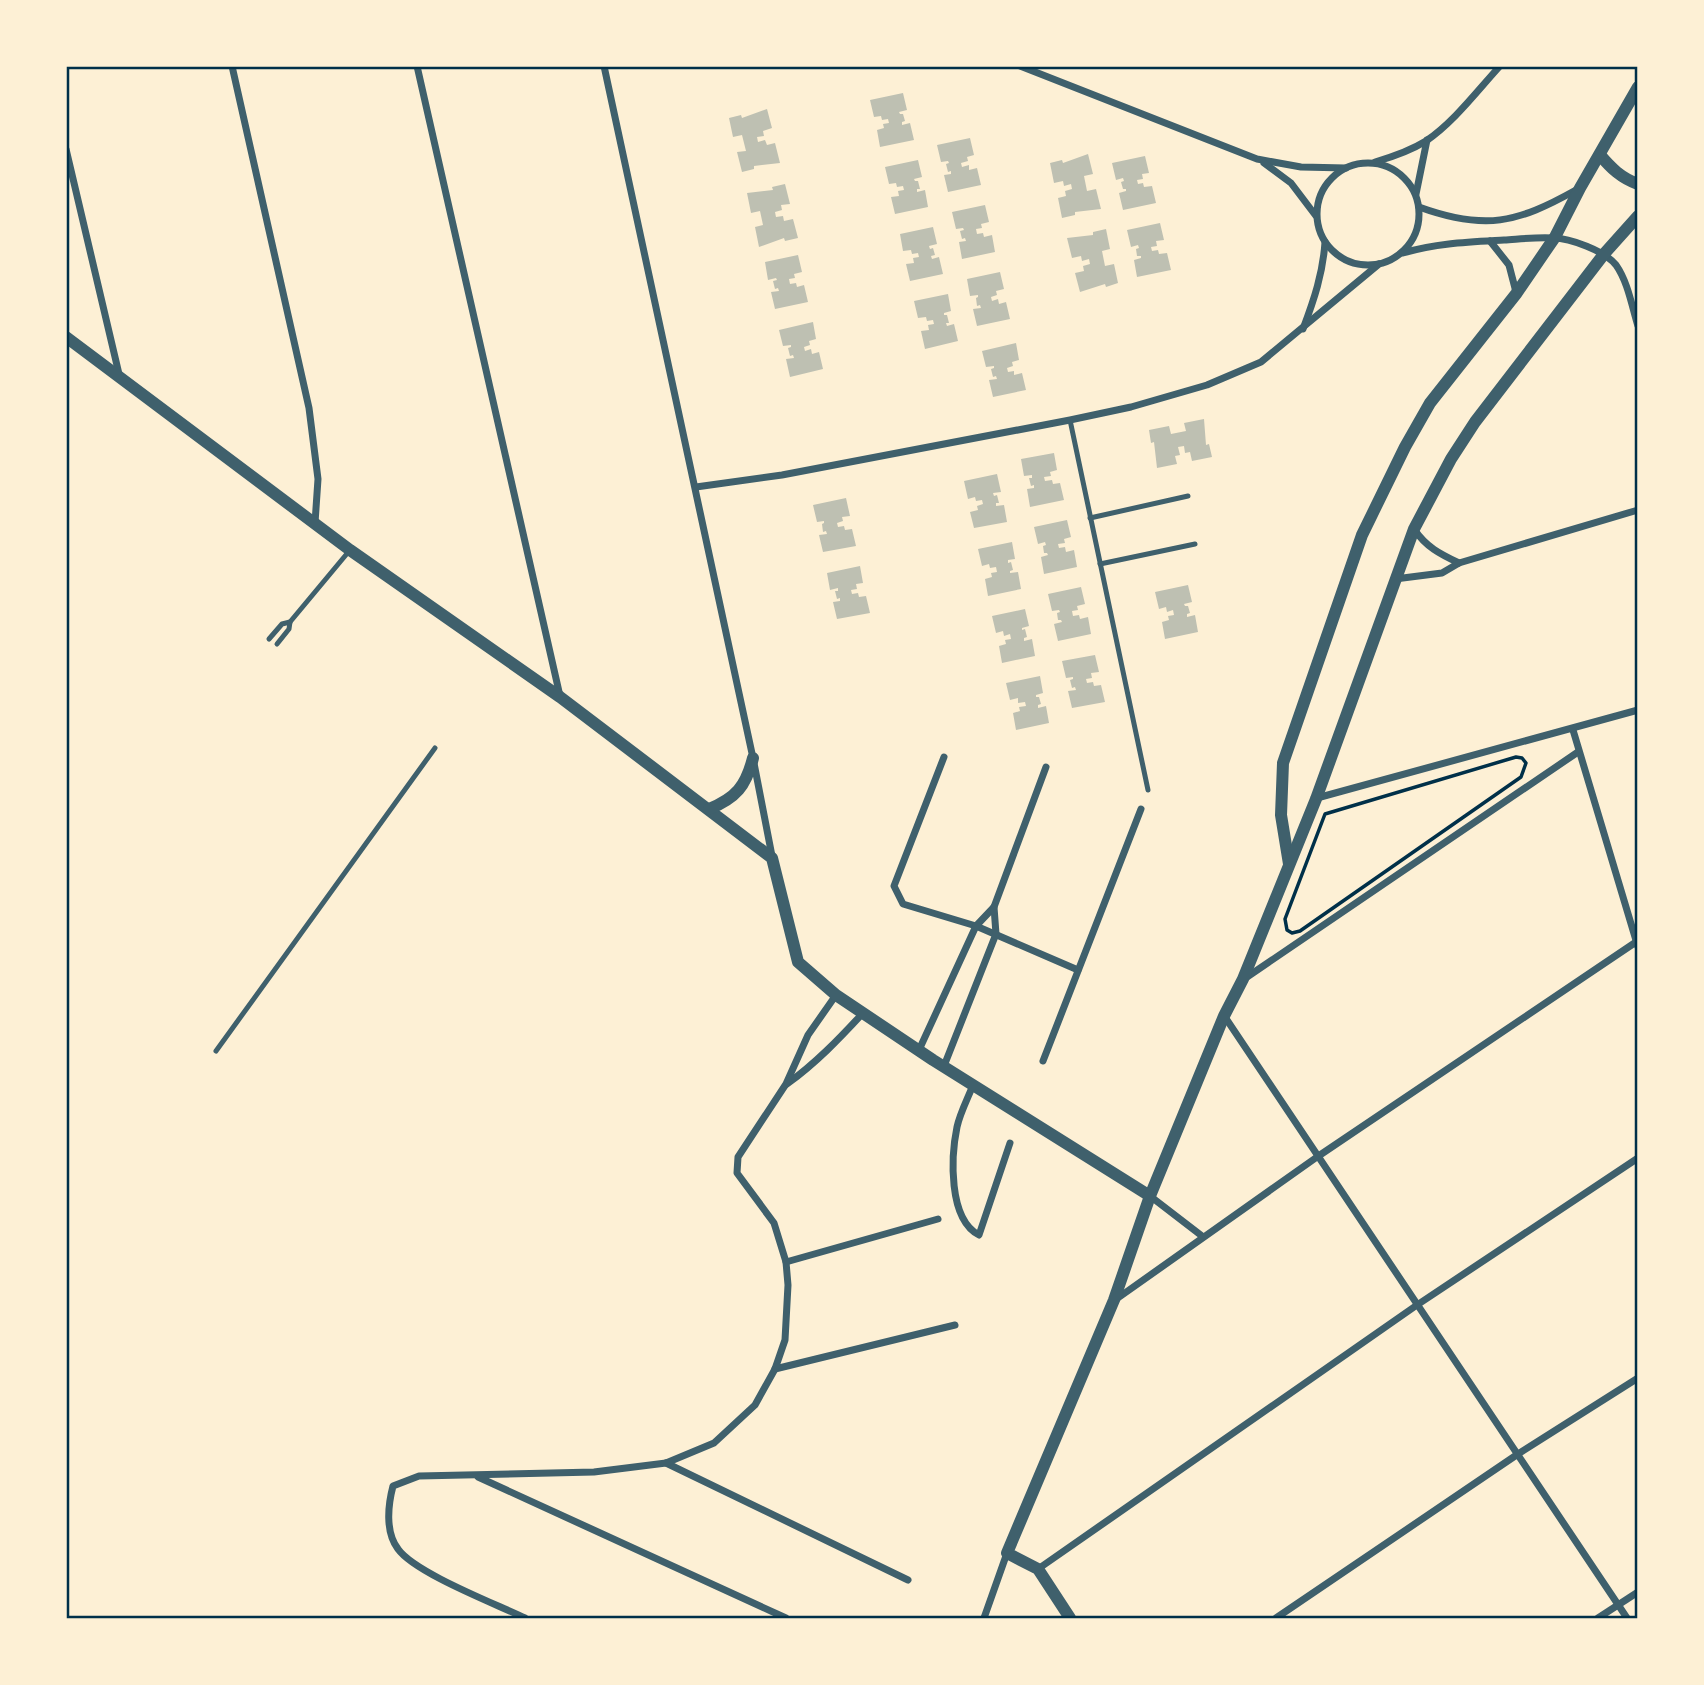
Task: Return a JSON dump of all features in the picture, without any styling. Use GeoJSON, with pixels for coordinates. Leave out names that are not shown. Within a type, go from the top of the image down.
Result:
{"type":"FeatureCollection","features":[{"type":"Feature","properties":{"kind":"street"},"geometry":{"type":"LineString","coordinates":[[232,66],[309,408],[318,479],[315,524]]}},
{"type":"Feature","properties":{"kind":"street"},"geometry":{"type":"LineString","coordinates":[[417,66],[560,697]]}},
{"type":"Feature","properties":{"kind":"street"},"geometry":{"type":"LineString","coordinates":[[604,66],[753,758],[772,858],[798,962],[836,995],[1150,1196],[1202,1236]]}},
{"type":"Feature","properties":{"kind":"street"},"geometry":{"type":"LineString","coordinates":[[1020,66],[1257,159],[1301,167],[1346,168]]}},
{"type":"Feature","properties":{"kind":"street"},"geometry":{"type":"LineString","coordinates":[[1373,163],[1427,140],[1500,66]]}},
{"type":"Feature","properties":{"kind":"street"},"geometry":{"type":"LineString","coordinates":[[1289,866],[1281,815],[1283,763],[1362,535],[1430,402],[1516,294],[1555,237],[1637,87]]}},
{"type":"Feature","properties":{"kind":"street"},"geometry":{"type":"LineString","coordinates":[[1416,194],[1427,140]]}},
{"type":"Feature","properties":{"kind":"street"},"geometry":{"type":"LineString","coordinates":[[66,149],[119,375]]}},
{"type":"Feature","properties":{"kind":"street"},"geometry":{"type":"LineString","coordinates":[[1600,155],[1612,169],[1637,184]]}},
{"type":"Feature","properties":{"kind":"street"},"geometry":{"type":"LineString","coordinates":[[1257,159],[1291,183],[1316,216],[1325,242],[1336,254],[1363,265],[1379,264]]}},
{"type":"Feature","properties":{"kind":"street"},"geometry":{"type":"LineString","coordinates":[[1316,216],[1324,187],[1346,168],[1359,163],[1373,163],[1398,172],[1416,194],[1419,207],[1416,234],[1399,255]]}},
{"type":"Feature","properties":{"kind":"street"},"geometry":{"type":"LineString","coordinates":[[1419,207],[1468,221],[1514,218],[1544,208],[1580,188]]}},
{"type":"Feature","properties":{"kind":"street"},"geometry":{"type":"LineString","coordinates":[[984,1619],[1007,1553],[1114,1300],[1150,1196],[1316,799],[1414,529],[1451,459],[1475,422],[1604,254],[1637,216]]}},
{"type":"Feature","properties":{"kind":"street"},"geometry":{"type":"LineString","coordinates":[[695,487],[782,475],[1070,420],[1131,407],[1207,385],[1261,362],[1379,264],[1426,246],[1555,237],[1604,254],[1615,264],[1622,276],[1637,326]]}},
{"type":"Feature","properties":{"kind":"street"},"geometry":{"type":"LineString","coordinates":[[1490,241],[1509,264],[1516,294]]}},
{"type":"Feature","properties":{"kind":"street"},"geometry":{"type":"LineString","coordinates":[[1303,329],[1317,292],[1325,242]]}},
{"type":"Feature","properties":{"kind":"street"},"geometry":{"type":"LineString","coordinates":[[66,337],[349,550],[560,697],[772,858]]}},
{"type":"Feature","properties":{"kind":"street"},"geometry":{"type":"LineString","coordinates":[[1395,579],[1442,573],[1459,563],[1637,510]]}},
{"type":"Feature","properties":{"kind":"street"},"geometry":{"type":"LineString","coordinates":[[1414,529],[1423,542],[1435,552],[1459,563]]}},
{"type":"Feature","properties":{"kind":"street"},"geometry":{"type":"LineString","coordinates":[[1316,799],[1573,730],[1637,710]]}},
{"type":"Feature","properties":{"kind":"street"},"geometry":{"type":"LineString","coordinates":[[1114,1300],[1317,1157],[1637,944],[1573,730]]}},
{"type":"Feature","properties":{"kind":"street"},"geometry":{"type":"LineString","coordinates":[[1243,979],[1578,752]]}},
{"type":"Feature","properties":{"kind":"street"},"geometry":{"type":"LineString","coordinates":[[944,757],[894,886],[904,904],[976,926],[1078,970]]}},
{"type":"Feature","properties":{"kind":"street"},"geometry":{"type":"LineString","coordinates":[[709,809],[725,802],[739,790],[749,775],[753,758]]}},
{"type":"Feature","properties":{"kind":"street"},"geometry":{"type":"LineString","coordinates":[[919,1050],[976,926],[994,907],[1046,767]]}},
{"type":"Feature","properties":{"kind":"street"},"geometry":{"type":"LineString","coordinates":[[1043,1061],[1141,809]]}},
{"type":"Feature","properties":{"kind":"street"},"geometry":{"type":"LineString","coordinates":[[944,1066],[996,934],[994,907]]}},
{"type":"Feature","properties":{"kind":"street"},"geometry":{"type":"LineString","coordinates":[[525,1619],[424,1570],[398,1549],[390,1531],[389,1501],[393,1486],[419,1476],[594,1472],[666,1463],[714,1443],[755,1405],[775,1369],[785,1340],[788,1285],[786,1262],[774,1223],[737,1173],[738,1157],[786,1084],[808,1035],[836,995]]}},
{"type":"Feature","properties":{"kind":"street"},"geometry":{"type":"LineString","coordinates":[[786,1084],[807,1070],[863,1013]]}},
{"type":"Feature","properties":{"kind":"street"},"geometry":{"type":"LineString","coordinates":[[1224,1016],[1627,1619]]}},
{"type":"Feature","properties":{"kind":"street"},"geometry":{"type":"LineString","coordinates":[[973,1085],[957,1126],[953,1187],[963,1222],[979,1235],[1010,1143]]}},
{"type":"Feature","properties":{"kind":"street"},"geometry":{"type":"LineString","coordinates":[[1038,1569],[1417,1305],[1637,1158]]}},
{"type":"Feature","properties":{"kind":"street"},"geometry":{"type":"LineString","coordinates":[[786,1262],[938,1219]]}},
{"type":"Feature","properties":{"kind":"street"},"geometry":{"type":"LineString","coordinates":[[775,1369],[955,1325]]}},
{"type":"Feature","properties":{"kind":"street"},"geometry":{"type":"LineString","coordinates":[[1276,1619],[1518,1454],[1637,1378]]}},
{"type":"Feature","properties":{"kind":"street"},"geometry":{"type":"LineString","coordinates":[[666,1463],[908,1580]]}},
{"type":"Feature","properties":{"kind":"street"},"geometry":{"type":"LineString","coordinates":[[475,1475],[786,1619]]}},
{"type":"Feature","properties":{"kind":"street"},"geometry":{"type":"LineString","coordinates":[[1007,1553],[1038,1569],[1070,1619]]}},
{"type":"Feature","properties":{"kind":"street"},"geometry":{"type":"LineString","coordinates":[[1598,1619],[1637,1592]]}},
{"type":"Feature","properties":{"kind":"lane"},"geometry":{"type":"LineString","coordinates":[[1070,420],[1148,790]]}},
{"type":"Feature","properties":{"kind":"lane"},"geometry":{"type":"LineString","coordinates":[[1090,518],[1188,496]]}},
{"type":"Feature","properties":{"kind":"lane"},"geometry":{"type":"LineString","coordinates":[[1100,564],[1195,544]]}},
{"type":"Feature","properties":{"kind":"lane"},"geometry":{"type":"LineString","coordinates":[[277,644],[289,629],[290,622],[349,550]]}},
{"type":"Feature","properties":{"kind":"lane"},"geometry":{"type":"LineString","coordinates":[[269,639],[282,624],[290,622]]}},
{"type":"Feature","properties":{"kind":"lane"},"geometry":{"type":"LineString","coordinates":[[216,1051],[435,748]]}},
{"type":"Feature","properties":{"kind":"path"},"geometry":{"type":"LineString","coordinates":[[1516,757],[1522,758],[1526,763],[1521,778],[1300,931],[1292,933],[1287,930],[1285,919],[1325,814],[1516,757]]}},
{"type":"Feature","properties":{"kind":"building"},"geometry":{"type":"Polygon","coordinates":[[[903,93],[907,110],[899,112],[903,114],[905,121],[902,125],[910,123],[914,140],[880,147],[877,130],[884,128],[883,124],[889,123],[888,119],[882,120],[881,116],[874,117],[870,100],[903,93]]]}},
{"type":"Feature","properties":{"kind":"building"},"geometry":{"type":"Polygon","coordinates":[[[767,109],[772,128],[763,131],[764,136],[757,137],[758,142],[765,140],[767,145],[775,143],[780,163],[754,166],[754,169],[742,172],[737,152],[746,151],[742,135],[733,137],[729,118],[741,115],[742,118],[767,109]]]}},
{"type":"Feature","properties":{"kind":"building"},"geometry":{"type":"Polygon","coordinates":[[[970,138],[974,155],[961,163],[962,167],[969,165],[969,170],[977,168],[981,185],[948,192],[944,175],[951,174],[951,171],[948,172],[948,161],[941,162],[937,145],[970,138]]]}},
{"type":"Feature","properties":{"kind":"building"},"geometry":{"type":"Polygon","coordinates":[[[1088,154],[1093,174],[1084,176],[1087,191],[1096,189],[1101,209],[1075,212],[1075,215],[1062,218],[1058,198],[1066,196],[1065,191],[1072,189],[1071,184],[1064,186],[1063,181],[1054,183],[1050,163],[1062,160],[1063,163],[1088,154]]]}},
{"type":"Feature","properties":{"kind":"building"},"geometry":{"type":"Polygon","coordinates":[[[1145,156],[1149,173],[1142,174],[1143,179],[1137,180],[1138,184],[1143,183],[1144,187],[1152,186],[1156,203],[1123,210],[1119,193],[1126,189],[1123,189],[1121,182],[1124,181],[1123,178],[1116,180],[1112,163],[1145,156]]]}},
{"type":"Feature","properties":{"kind":"building"},"geometry":{"type":"Polygon","coordinates":[[[918,160],[922,177],[914,179],[918,181],[920,189],[917,189],[917,192],[925,190],[928,207],[895,214],[891,197],[899,196],[898,191],[904,190],[903,186],[897,187],[896,183],[889,184],[885,167],[918,160]]]}},
{"type":"Feature","properties":{"kind":"building"},"geometry":{"type":"Polygon","coordinates":[[[785,184],[790,204],[781,205],[782,210],[775,212],[776,217],[783,216],[784,221],[793,219],[798,238],[785,241],[784,238],[759,247],[755,227],[763,225],[760,211],[751,213],[747,193],[773,190],[772,187],[785,184]]]}},
{"type":"Feature","properties":{"kind":"building"},"geometry":{"type":"Polygon","coordinates":[[[985,205],[989,222],[976,229],[977,234],[983,233],[984,237],[992,235],[995,252],[962,259],[959,242],[966,241],[965,238],[962,239],[960,231],[964,230],[956,229],[952,212],[985,205]]]}},
{"type":"Feature","properties":{"kind":"building"},"geometry":{"type":"Polygon","coordinates":[[[1160,223],[1164,240],[1156,241],[1157,246],[1151,247],[1152,251],[1158,250],[1159,254],[1167,253],[1171,270],[1137,277],[1134,260],[1141,256],[1137,256],[1138,245],[1131,247],[1127,230],[1160,223]]]}},
{"type":"Feature","properties":{"kind":"building"},"geometry":{"type":"Polygon","coordinates":[[[933,227],[937,244],[929,246],[930,249],[933,248],[935,255],[931,256],[932,259],[939,257],[943,274],[910,281],[906,264],[914,263],[913,258],[919,257],[918,253],[912,254],[911,250],[903,251],[900,234],[933,227]]]}},
{"type":"Feature","properties":{"kind":"building"},"geometry":{"type":"Polygon","coordinates":[[[1106,229],[1110,249],[1102,251],[1105,266],[1114,264],[1118,283],[1080,292],[1075,273],[1084,271],[1083,266],[1090,264],[1089,259],[1082,261],[1081,256],[1072,258],[1067,238],[1093,235],[1093,232],[1106,229]]]}},
{"type":"Feature","properties":{"kind":"building"},"geometry":{"type":"Polygon","coordinates":[[[798,255],[802,272],[789,279],[790,284],[796,283],[797,287],[804,285],[808,302],[775,309],[771,292],[779,291],[778,288],[775,289],[773,281],[777,280],[768,280],[765,262],[798,255]]]}},
{"type":"Feature","properties":{"kind":"building"},"geometry":{"type":"Polygon","coordinates":[[[1000,272],[1004,289],[996,291],[997,295],[991,297],[992,301],[998,299],[999,304],[1006,302],[1010,319],[977,326],[973,309],[981,308],[980,305],[977,306],[978,295],[970,296],[967,279],[1000,272]]]}},
{"type":"Feature","properties":{"kind":"building"},"geometry":{"type":"Polygon","coordinates":[[[948,294],[951,311],[944,315],[947,315],[947,326],[954,324],[958,341],[925,349],[921,331],[929,330],[928,325],[934,324],[933,320],[927,321],[926,317],[918,318],[914,301],[948,294]]]}},
{"type":"Feature","properties":{"kind":"building"},"geometry":{"type":"Polygon","coordinates":[[[813,322],[816,339],[809,341],[810,345],[804,347],[805,351],[811,349],[812,354],[819,352],[823,369],[790,377],[786,359],[794,358],[793,355],[790,356],[788,348],[791,345],[783,346],[779,330],[813,322]]]}},
{"type":"Feature","properties":{"kind":"building"},"geometry":{"type":"Polygon","coordinates":[[[1016,343],[1019,360],[1012,362],[1013,366],[1007,368],[1008,372],[1014,371],[1014,375],[1022,373],[1026,390],[993,397],[989,380],[997,379],[996,376],[993,377],[991,369],[994,366],[986,367],[982,351],[1016,343]]]}},
{"type":"Feature","properties":{"kind":"building"},"geometry":{"type":"Polygon","coordinates":[[[1204,419],[1206,445],[1209,444],[1212,457],[1192,461],[1190,452],[1185,453],[1184,446],[1178,447],[1180,455],[1175,456],[1177,464],[1157,468],[1154,442],[1151,443],[1149,430],[1169,426],[1171,434],[1186,431],[1184,423],[1204,419]]]}},
{"type":"Feature","properties":{"kind":"building"},"geometry":{"type":"Polygon","coordinates":[[[1054,453],[1057,470],[1050,472],[1051,476],[1044,477],[1045,481],[1052,480],[1053,484],[1060,483],[1064,500],[1030,507],[1027,489],[1034,488],[1034,485],[1031,486],[1029,478],[1032,478],[1032,475],[1024,476],[1021,459],[1054,453]]]}},
{"type":"Feature","properties":{"kind":"building"},"geometry":{"type":"Polygon","coordinates":[[[997,474],[1001,492],[993,493],[994,496],[997,495],[999,503],[996,503],[996,506],[1004,505],[1007,522],[974,528],[970,512],[978,510],[977,506],[983,504],[982,500],[976,501],[975,497],[968,499],[964,481],[997,474]]]}},
{"type":"Feature","properties":{"kind":"building"},"geometry":{"type":"Polygon","coordinates":[[[846,498],[850,516],[842,517],[843,521],[837,523],[838,527],[844,526],[845,530],[852,529],[856,546],[823,552],[819,535],[827,534],[826,531],[823,532],[824,521],[817,522],[813,505],[846,498]]]}},
{"type":"Feature","properties":{"kind":"building"},"geometry":{"type":"Polygon","coordinates":[[[1067,520],[1071,537],[1064,539],[1065,543],[1058,544],[1059,548],[1065,547],[1066,552],[1074,550],[1077,567],[1044,574],[1041,557],[1048,555],[1044,553],[1043,546],[1046,545],[1045,542],[1038,544],[1034,527],[1067,520]]]}},
{"type":"Feature","properties":{"kind":"building"},"geometry":{"type":"Polygon","coordinates":[[[1012,542],[1015,559],[1008,560],[1008,563],[1011,562],[1013,570],[1010,573],[1018,572],[1021,589],[988,596],[985,579],[992,577],[991,573],[997,572],[996,567],[990,568],[989,564],[982,566],[978,549],[1012,542]]]}},
{"type":"Feature","properties":{"kind":"building"},"geometry":{"type":"Polygon","coordinates":[[[860,566],[863,583],[856,584],[857,589],[851,590],[852,594],[858,593],[859,597],[866,596],[870,613],[837,619],[833,602],[840,601],[835,591],[838,591],[838,588],[830,590],[827,573],[860,566]]]}},
{"type":"Feature","properties":{"kind":"building"},"geometry":{"type":"Polygon","coordinates":[[[1188,585],[1192,602],[1184,604],[1188,606],[1190,613],[1187,617],[1195,615],[1198,632],[1165,639],[1162,622],[1169,620],[1168,616],[1174,615],[1173,610],[1167,612],[1166,607],[1159,609],[1155,592],[1188,585]]]}},
{"type":"Feature","properties":{"kind":"building"},"geometry":{"type":"Polygon","coordinates":[[[1081,587],[1085,604],[1072,611],[1073,616],[1079,615],[1080,619],[1088,617],[1091,634],[1058,641],[1054,624],[1062,622],[1058,620],[1057,613],[1060,612],[1052,611],[1048,594],[1081,587]]]}},
{"type":"Feature","properties":{"kind":"building"},"geometry":{"type":"Polygon","coordinates":[[[1025,609],[1029,626],[1022,628],[1025,629],[1027,637],[1024,641],[1032,639],[1035,656],[1002,663],[999,646],[1006,644],[1005,640],[1011,639],[1010,634],[1004,636],[1003,631],[996,633],[992,616],[1025,609]]]}},
{"type":"Feature","properties":{"kind":"building"},"geometry":{"type":"Polygon","coordinates":[[[1095,655],[1099,672],[1091,673],[1092,678],[1086,679],[1087,683],[1093,682],[1094,686],[1101,685],[1105,702],[1072,708],[1068,691],[1076,690],[1075,687],[1072,688],[1070,680],[1073,677],[1066,678],[1062,661],[1095,655]]]}},
{"type":"Feature","properties":{"kind":"building"},"geometry":{"type":"Polygon","coordinates":[[[1040,676],[1043,693],[1036,695],[1041,704],[1038,708],[1046,706],[1049,723],[1016,730],[1013,713],[1020,711],[1019,707],[1026,706],[1025,702],[1018,703],[1018,698],[1010,700],[1006,683],[1040,676]]]}}]}
